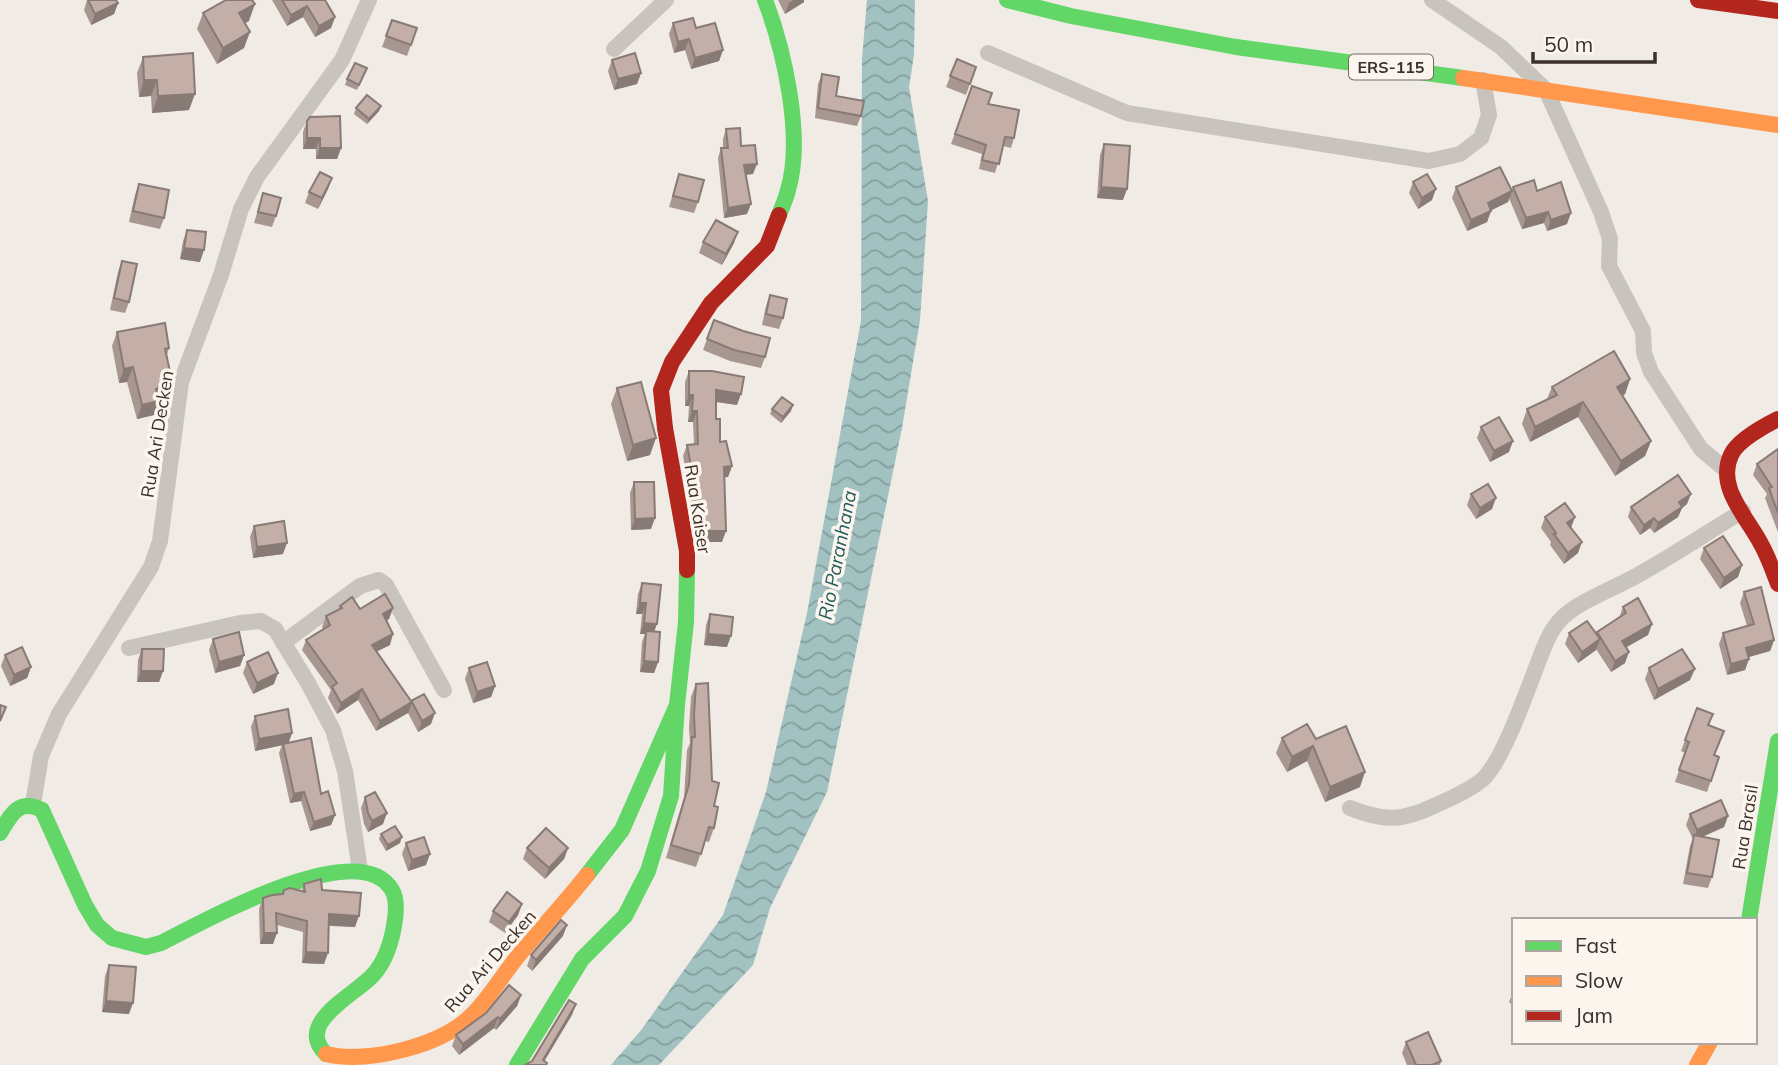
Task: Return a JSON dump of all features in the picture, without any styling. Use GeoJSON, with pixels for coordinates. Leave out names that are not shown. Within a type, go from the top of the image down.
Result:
{"type":"FeatureCollection","features":[{"type":"Feature","properties":{"kind":"street","name":"Rua Ari Decken"},"geometry":{"type":"LineString","coordinates":[[33,804],[41,755],[59,714],[151,567],[160,541],[181,382],[221,275],[241,209],[257,177],[342,60],[369,0]]}},
{"type":"Feature","properties":{"kind":"street"},"geometry":{"type":"LineString","coordinates":[[614,49],[666,0]]}},
{"type":"Feature","properties":{"kind":"street","name":"Rua Kaiser"},"geometry":{"type":"LineString","coordinates":[[517,1065],[582,959],[625,916],[648,871],[671,796],[686,622],[687,551],[665,428],[662,390],[672,362],[711,303],[767,246],[789,188],[793,152],[792,111],[777,31],[765,0]]}},
{"type":"Feature","properties":{"kind":"street","name":"ERS-115"},"geometry":{"type":"LineString","coordinates":[[1007,0],[1071,16],[1236,47],[1483,80],[1778,125]]}},
{"type":"Feature","properties":{"kind":"street"},"geometry":{"type":"LineString","coordinates":[[1432,0],[1501,47],[1546,90],[1601,212],[1610,239],[1609,266],[1643,331],[1644,353],[1651,372],[1701,449],[1726,470]]}},
{"type":"Feature","properties":{"kind":"street"},"geometry":{"type":"LineString","coordinates":[[1698,0],[1778,11]]}},
{"type":"Feature","properties":{"kind":"street"},"geometry":{"type":"LineString","coordinates":[[988,52],[1127,113],[1429,162],[1460,154],[1481,138],[1489,115],[1483,80]]}},
{"type":"Feature","properties":{"kind":"street"},"geometry":{"type":"LineString","coordinates":[[1778,419],[1758,430],[1732,452],[1726,470],[1731,493],[1762,545],[1778,584]]}},
{"type":"Feature","properties":{"kind":"street"},"geometry":{"type":"LineString","coordinates":[[1350,808],[1380,817],[1408,817],[1448,799],[1484,778],[1516,720],[1546,643],[1566,614],[1640,574],[1743,511]]}},
{"type":"Feature","properties":{"kind":"street"},"geometry":{"type":"LineString","coordinates":[[283,643],[360,586],[379,580],[386,585],[444,690]]}},
{"type":"Feature","properties":{"kind":"street"},"geometry":{"type":"LineString","coordinates":[[0,833],[14,811],[23,805],[33,804],[42,810],[85,905],[97,925],[113,938],[146,947],[160,943],[274,889],[346,870],[360,870],[345,771],[333,730],[275,629],[261,621],[240,623],[129,648]]}},
{"type":"Feature","properties":{"kind":"street","name":"Rua Ari Decken"},"geometry":{"type":"LineString","coordinates":[[360,870],[387,883],[394,892],[396,916],[382,962],[373,975],[327,1013],[320,1024],[317,1037],[319,1047],[337,1060],[391,1055],[435,1041],[457,1028],[482,1004],[516,958],[619,835],[677,705]]}},
{"type":"Feature","properties":{"kind":"street","name":"Rua Brasil"},"geometry":{"type":"LineString","coordinates":[[1749,918],[1778,741]]}},
{"type":"Feature","properties":{"kind":"street"},"geometry":{"type":"LineString","coordinates":[[1698,1065],[1709,1044]]}},
{"type":"Feature","properties":{"kind":"water","name":"Rio Paranhana"},"geometry":{"type":"Polygon","coordinates":[[[867,0],[915,0],[914,55],[909,87],[928,201],[920,320],[902,428],[827,792],[770,908],[753,965],[659,1065],[611,1065],[642,1029],[723,915],[766,792],[807,613],[861,321],[862,59],[867,0]]]}},
{"type":"Feature","properties":{"kind":"building"},"geometry":{"type":"Polygon","coordinates":[[[88,0],[116,0],[118,3],[95,14],[88,0]]]}},
{"type":"Feature","properties":{"kind":"building"},"geometry":{"type":"Polygon","coordinates":[[[226,0],[252,0],[255,4],[239,13],[250,32],[223,48],[203,13],[226,0]]]}},
{"type":"Feature","properties":{"kind":"building"},"geometry":{"type":"Polygon","coordinates":[[[282,0],[325,0],[335,17],[319,26],[307,6],[291,15],[282,0]]]}},
{"type":"Feature","properties":{"kind":"building"},"geometry":{"type":"Polygon","coordinates":[[[693,18],[696,28],[715,23],[723,50],[695,58],[689,39],[678,42],[673,23],[693,18]]]}},
{"type":"Feature","properties":{"kind":"building"},"geometry":{"type":"Polygon","coordinates":[[[392,20],[417,28],[411,45],[386,36],[392,20]]]}},
{"type":"Feature","properties":{"kind":"building"},"geometry":{"type":"Polygon","coordinates":[[[193,53],[195,94],[158,96],[157,80],[144,80],[143,57],[193,53]]]}},
{"type":"Feature","properties":{"kind":"building"},"geometry":{"type":"Polygon","coordinates":[[[635,53],[641,73],[618,79],[612,60],[635,53]]]}},
{"type":"Feature","properties":{"kind":"building"},"geometry":{"type":"Polygon","coordinates":[[[957,59],[976,67],[970,84],[950,76],[957,59]]]}},
{"type":"Feature","properties":{"kind":"building"},"geometry":{"type":"Polygon","coordinates":[[[355,63],[367,68],[359,85],[347,79],[355,63]]]}},
{"type":"Feature","properties":{"kind":"building"},"geometry":{"type":"Polygon","coordinates":[[[822,74],[839,77],[836,96],[864,101],[861,116],[818,108],[822,74]]]}},
{"type":"Feature","properties":{"kind":"building"},"geometry":{"type":"Polygon","coordinates":[[[972,86],[992,93],[988,104],[1019,110],[1014,138],[1005,137],[999,164],[982,160],[986,145],[955,134],[972,86]]]}},
{"type":"Feature","properties":{"kind":"building"},"geometry":{"type":"Polygon","coordinates":[[[367,95],[381,106],[369,119],[356,108],[367,95]]]}},
{"type":"Feature","properties":{"kind":"building"},"geometry":{"type":"Polygon","coordinates":[[[340,116],[341,148],[320,148],[320,138],[307,138],[307,121],[310,117],[340,116]]]}},
{"type":"Feature","properties":{"kind":"building"},"geometry":{"type":"Polygon","coordinates":[[[740,128],[741,146],[755,145],[757,164],[744,165],[751,204],[728,208],[721,148],[728,148],[726,129],[740,128]]]}},
{"type":"Feature","properties":{"kind":"building"},"geometry":{"type":"Polygon","coordinates":[[[1104,144],[1130,146],[1127,189],[1101,187],[1104,144]]]}},
{"type":"Feature","properties":{"kind":"building"},"geometry":{"type":"Polygon","coordinates":[[[1500,167],[1512,191],[1488,203],[1491,211],[1471,220],[1456,187],[1500,167]]]}},
{"type":"Feature","properties":{"kind":"building"},"geometry":{"type":"Polygon","coordinates":[[[320,172],[332,178],[322,198],[309,192],[320,172]]]}},
{"type":"Feature","properties":{"kind":"building"},"geometry":{"type":"Polygon","coordinates":[[[679,174],[704,180],[698,202],[673,196],[679,174]]]}},
{"type":"Feature","properties":{"kind":"building"},"geometry":{"type":"Polygon","coordinates":[[[1427,174],[1436,189],[1422,198],[1413,182],[1427,174]]]}},
{"type":"Feature","properties":{"kind":"building"},"geometry":{"type":"Polygon","coordinates":[[[1534,180],[1537,191],[1561,182],[1571,213],[1551,220],[1548,212],[1526,218],[1513,187],[1534,180]]]}},
{"type":"Feature","properties":{"kind":"building"},"geometry":{"type":"Polygon","coordinates":[[[139,184],[169,190],[164,218],[133,211],[139,184]]]}},
{"type":"Feature","properties":{"kind":"building"},"geometry":{"type":"Polygon","coordinates":[[[263,193],[281,198],[276,216],[258,212],[263,193]]]}},
{"type":"Feature","properties":{"kind":"building"},"geometry":{"type":"Polygon","coordinates":[[[716,220],[738,232],[726,254],[703,242],[716,220]]]}},
{"type":"Feature","properties":{"kind":"building"},"geometry":{"type":"Polygon","coordinates":[[[187,230],[206,232],[204,250],[184,248],[187,230]]]}},
{"type":"Feature","properties":{"kind":"building"},"geometry":{"type":"Polygon","coordinates":[[[122,261],[137,264],[129,302],[114,298],[122,261]]]}},
{"type":"Feature","properties":{"kind":"building"},"geometry":{"type":"Polygon","coordinates":[[[770,295],[787,299],[783,318],[766,314],[770,295]]]}},
{"type":"Feature","properties":{"kind":"building"},"geometry":{"type":"Polygon","coordinates":[[[714,320],[770,338],[765,357],[734,350],[707,339],[714,320]]]}},
{"type":"Feature","properties":{"kind":"building"},"geometry":{"type":"Polygon","coordinates":[[[165,323],[169,348],[165,349],[173,385],[156,389],[159,401],[142,405],[133,367],[124,369],[117,332],[165,323]]]}},
{"type":"Feature","properties":{"kind":"building"},"geometry":{"type":"Polygon","coordinates":[[[1614,351],[1630,379],[1617,387],[1651,441],[1621,461],[1583,402],[1535,427],[1527,409],[1557,395],[1552,387],[1614,351]]]}},
{"type":"Feature","properties":{"kind":"building"},"geometry":{"type":"Polygon","coordinates":[[[689,371],[712,371],[744,377],[741,394],[716,390],[716,419],[720,419],[720,442],[726,441],[732,466],[724,467],[726,531],[703,531],[699,493],[696,493],[687,445],[698,444],[697,411],[692,411],[693,395],[689,395],[689,371]]]}},
{"type":"Feature","properties":{"kind":"building"},"geometry":{"type":"Polygon","coordinates":[[[641,382],[656,438],[633,445],[617,388],[641,382]]]}},
{"type":"Feature","properties":{"kind":"building"},"geometry":{"type":"Polygon","coordinates":[[[782,397],[793,405],[783,417],[772,409],[782,397]]]}},
{"type":"Feature","properties":{"kind":"building"},"geometry":{"type":"Polygon","coordinates":[[[1499,417],[1513,441],[1494,451],[1481,427],[1499,417]]]}},
{"type":"Feature","properties":{"kind":"building"},"geometry":{"type":"Polygon","coordinates":[[[1778,449],[1778,513],[1769,488],[1772,487],[1757,464],[1778,449]]]}},
{"type":"Feature","properties":{"kind":"building"},"geometry":{"type":"Polygon","coordinates":[[[1678,475],[1691,494],[1679,502],[1682,507],[1658,523],[1654,518],[1644,525],[1631,507],[1678,475]]]}},
{"type":"Feature","properties":{"kind":"building"},"geometry":{"type":"Polygon","coordinates":[[[634,482],[654,482],[655,518],[635,519],[634,482]]]}},
{"type":"Feature","properties":{"kind":"building"},"geometry":{"type":"Polygon","coordinates":[[[1488,484],[1496,498],[1480,508],[1471,494],[1488,484]]]}},
{"type":"Feature","properties":{"kind":"building"},"geometry":{"type":"Polygon","coordinates":[[[1565,503],[1575,517],[1567,523],[1582,542],[1568,553],[1545,517],[1565,503]]]}},
{"type":"Feature","properties":{"kind":"building"},"geometry":{"type":"Polygon","coordinates":[[[284,521],[287,543],[257,547],[254,526],[284,521]]]}},
{"type":"Feature","properties":{"kind":"building"},"geometry":{"type":"Polygon","coordinates":[[[1723,536],[1742,565],[1724,578],[1704,548],[1723,536]]]}},
{"type":"Feature","properties":{"kind":"building"},"geometry":{"type":"Polygon","coordinates":[[[642,583],[661,585],[657,624],[644,623],[646,603],[640,603],[642,583]]]}},
{"type":"Feature","properties":{"kind":"building"},"geometry":{"type":"Polygon","coordinates":[[[1761,587],[1774,640],[1746,648],[1749,659],[1731,664],[1723,633],[1754,624],[1744,592],[1761,587]]]}},
{"type":"Feature","properties":{"kind":"building"},"geometry":{"type":"Polygon","coordinates":[[[385,594],[393,608],[383,614],[393,634],[372,645],[411,701],[424,694],[435,713],[422,721],[412,702],[380,721],[362,689],[341,703],[332,687],[337,683],[306,640],[330,625],[326,616],[342,608],[340,606],[352,597],[360,609],[385,594]]]}},
{"type":"Feature","properties":{"kind":"building"},"geometry":{"type":"Polygon","coordinates":[[[1638,598],[1652,624],[1622,641],[1629,652],[1615,661],[1597,632],[1626,613],[1623,607],[1638,598]]]}},
{"type":"Feature","properties":{"kind":"building"},"geometry":{"type":"Polygon","coordinates":[[[710,614],[733,617],[731,636],[708,634],[710,614]]]}},
{"type":"Feature","properties":{"kind":"building"},"geometry":{"type":"Polygon","coordinates":[[[1587,621],[1600,639],[1582,652],[1569,633],[1587,621]]]}},
{"type":"Feature","properties":{"kind":"building"},"geometry":{"type":"Polygon","coordinates":[[[646,631],[660,632],[658,662],[644,661],[646,631]]]}},
{"type":"Feature","properties":{"kind":"building"},"geometry":{"type":"Polygon","coordinates":[[[239,632],[244,655],[219,662],[213,639],[239,632]]]}},
{"type":"Feature","properties":{"kind":"building"},"geometry":{"type":"Polygon","coordinates":[[[22,647],[31,667],[14,675],[5,655],[22,647]]]}},
{"type":"Feature","properties":{"kind":"building"},"geometry":{"type":"Polygon","coordinates":[[[142,649],[164,649],[163,671],[141,671],[142,649]]]}},
{"type":"Feature","properties":{"kind":"building"},"geometry":{"type":"Polygon","coordinates":[[[1682,649],[1695,669],[1658,689],[1649,668],[1682,649]]]}},
{"type":"Feature","properties":{"kind":"building"},"geometry":{"type":"Polygon","coordinates":[[[268,652],[278,673],[257,683],[247,662],[268,652]]]}},
{"type":"Feature","properties":{"kind":"building"},"geometry":{"type":"Polygon","coordinates":[[[487,662],[495,686],[477,692],[469,668],[487,662]]]}},
{"type":"Feature","properties":{"kind":"building"},"geometry":{"type":"Polygon","coordinates":[[[708,683],[712,781],[719,783],[714,806],[718,807],[714,828],[709,827],[701,854],[671,845],[689,784],[692,737],[695,737],[696,684],[708,683]]]}},
{"type":"Feature","properties":{"kind":"building"},"geometry":{"type":"Polygon","coordinates":[[[0,705],[6,707],[0,721],[0,705]]]}},
{"type":"Feature","properties":{"kind":"building"},"geometry":{"type":"Polygon","coordinates":[[[1697,708],[1713,714],[1708,725],[1724,731],[1714,755],[1719,757],[1711,781],[1679,770],[1689,742],[1685,740],[1697,708]]]}},
{"type":"Feature","properties":{"kind":"building"},"geometry":{"type":"Polygon","coordinates":[[[288,709],[292,733],[259,739],[255,716],[288,709]]]}},
{"type":"Feature","properties":{"kind":"building"},"geometry":{"type":"Polygon","coordinates":[[[1307,724],[1316,739],[1346,726],[1365,772],[1330,787],[1313,746],[1292,757],[1282,738],[1307,724]]]}},
{"type":"Feature","properties":{"kind":"building"},"geometry":{"type":"Polygon","coordinates":[[[311,738],[321,794],[328,791],[335,815],[314,822],[304,792],[294,794],[283,744],[311,738]]]}},
{"type":"Feature","properties":{"kind":"building"},"geometry":{"type":"Polygon","coordinates":[[[375,792],[387,813],[372,821],[365,797],[375,792]]]}},
{"type":"Feature","properties":{"kind":"building"},"geometry":{"type":"Polygon","coordinates":[[[1721,800],[1728,816],[1697,830],[1690,814],[1721,800]]]}},
{"type":"Feature","properties":{"kind":"building"},"geometry":{"type":"Polygon","coordinates":[[[395,826],[402,837],[388,845],[381,834],[395,826]]]}},
{"type":"Feature","properties":{"kind":"building"},"geometry":{"type":"Polygon","coordinates":[[[546,828],[568,848],[549,868],[527,848],[546,828]]]}},
{"type":"Feature","properties":{"kind":"building"},"geometry":{"type":"Polygon","coordinates":[[[1694,835],[1719,840],[1712,877],[1687,873],[1694,835]]]}},
{"type":"Feature","properties":{"kind":"building"},"geometry":{"type":"Polygon","coordinates":[[[424,837],[430,854],[412,860],[406,843],[424,837]]]}},
{"type":"Feature","properties":{"kind":"building"},"geometry":{"type":"Polygon","coordinates":[[[321,879],[322,890],[361,893],[359,916],[329,914],[328,953],[306,952],[307,921],[276,913],[277,933],[264,933],[263,898],[283,894],[284,890],[290,888],[305,892],[304,884],[321,879]]]}},
{"type":"Feature","properties":{"kind":"building"},"geometry":{"type":"Polygon","coordinates":[[[507,892],[522,904],[509,922],[493,911],[507,892]]]}},
{"type":"Feature","properties":{"kind":"building"},"geometry":{"type":"Polygon","coordinates":[[[561,920],[567,925],[536,960],[531,955],[561,920]]]}},
{"type":"Feature","properties":{"kind":"building"},"geometry":{"type":"Polygon","coordinates":[[[109,965],[136,967],[133,1003],[106,1001],[109,965]]]}},
{"type":"Feature","properties":{"kind":"building"},"geometry":{"type":"Polygon","coordinates":[[[509,985],[521,995],[500,1019],[498,1017],[463,1044],[456,1035],[486,1013],[509,985]]]}},
{"type":"Feature","properties":{"kind":"building"},"geometry":{"type":"Polygon","coordinates":[[[569,1000],[576,1004],[543,1060],[546,1065],[525,1065],[532,1061],[569,1000]]]}},
{"type":"Feature","properties":{"kind":"building"},"geometry":{"type":"Polygon","coordinates":[[[1428,1032],[1441,1061],[1432,1065],[1416,1065],[1406,1042],[1428,1032]]]}},
{"type":"Feature","properties":{"kind":"traffic: fast"},"geometry":{"type":"LineString","coordinates":[[765,0],[785,68],[793,120],[792,169],[779,215]]}},
{"type":"Feature","properties":{"kind":"traffic: fast"},"geometry":{"type":"LineString","coordinates":[[1007,0],[1071,16],[1236,47],[1463,78]]}},
{"type":"Feature","properties":{"kind":"traffic: fast"},"geometry":{"type":"LineString","coordinates":[[517,1065],[582,959],[625,916],[648,871],[671,796],[686,622],[687,570]]}},
{"type":"Feature","properties":{"kind":"traffic: fast"},"geometry":{"type":"LineString","coordinates":[[587,875],[622,830],[677,705]]}},
{"type":"Feature","properties":{"kind":"traffic: fast"},"geometry":{"type":"LineString","coordinates":[[1749,918],[1778,741]]}},
{"type":"Feature","properties":{"kind":"traffic: fast"},"geometry":{"type":"LineString","coordinates":[[0,833],[21,807],[42,810],[85,905],[97,925],[112,938],[146,947],[161,943],[243,902],[315,876],[348,871],[374,875],[392,890],[395,898],[391,939],[384,958],[373,975],[331,1010],[322,1021],[317,1031],[318,1043],[326,1054]]}},
{"type":"Feature","properties":{"kind":"traffic: slow"},"geometry":{"type":"LineString","coordinates":[[1463,78],[1778,125]]}},
{"type":"Feature","properties":{"kind":"traffic: slow"},"geometry":{"type":"LineString","coordinates":[[326,1054],[362,1056],[403,1050],[442,1036],[459,1026],[490,994],[518,956],[587,875]]}},
{"type":"Feature","properties":{"kind":"traffic: slow"},"geometry":{"type":"LineString","coordinates":[[1697,1065],[1709,1044]]}},
{"type":"Feature","properties":{"kind":"traffic: jam"},"geometry":{"type":"LineString","coordinates":[[1698,0],[1778,11]]}},
{"type":"Feature","properties":{"kind":"traffic: jam"},"geometry":{"type":"LineString","coordinates":[[687,570],[687,551],[665,428],[661,390],[672,362],[711,303],[767,246],[779,215]]}},
{"type":"Feature","properties":{"kind":"traffic: jam"},"geometry":{"type":"LineString","coordinates":[[1778,419],[1739,444],[1727,467],[1730,490],[1764,549],[1778,584]]}}]}
